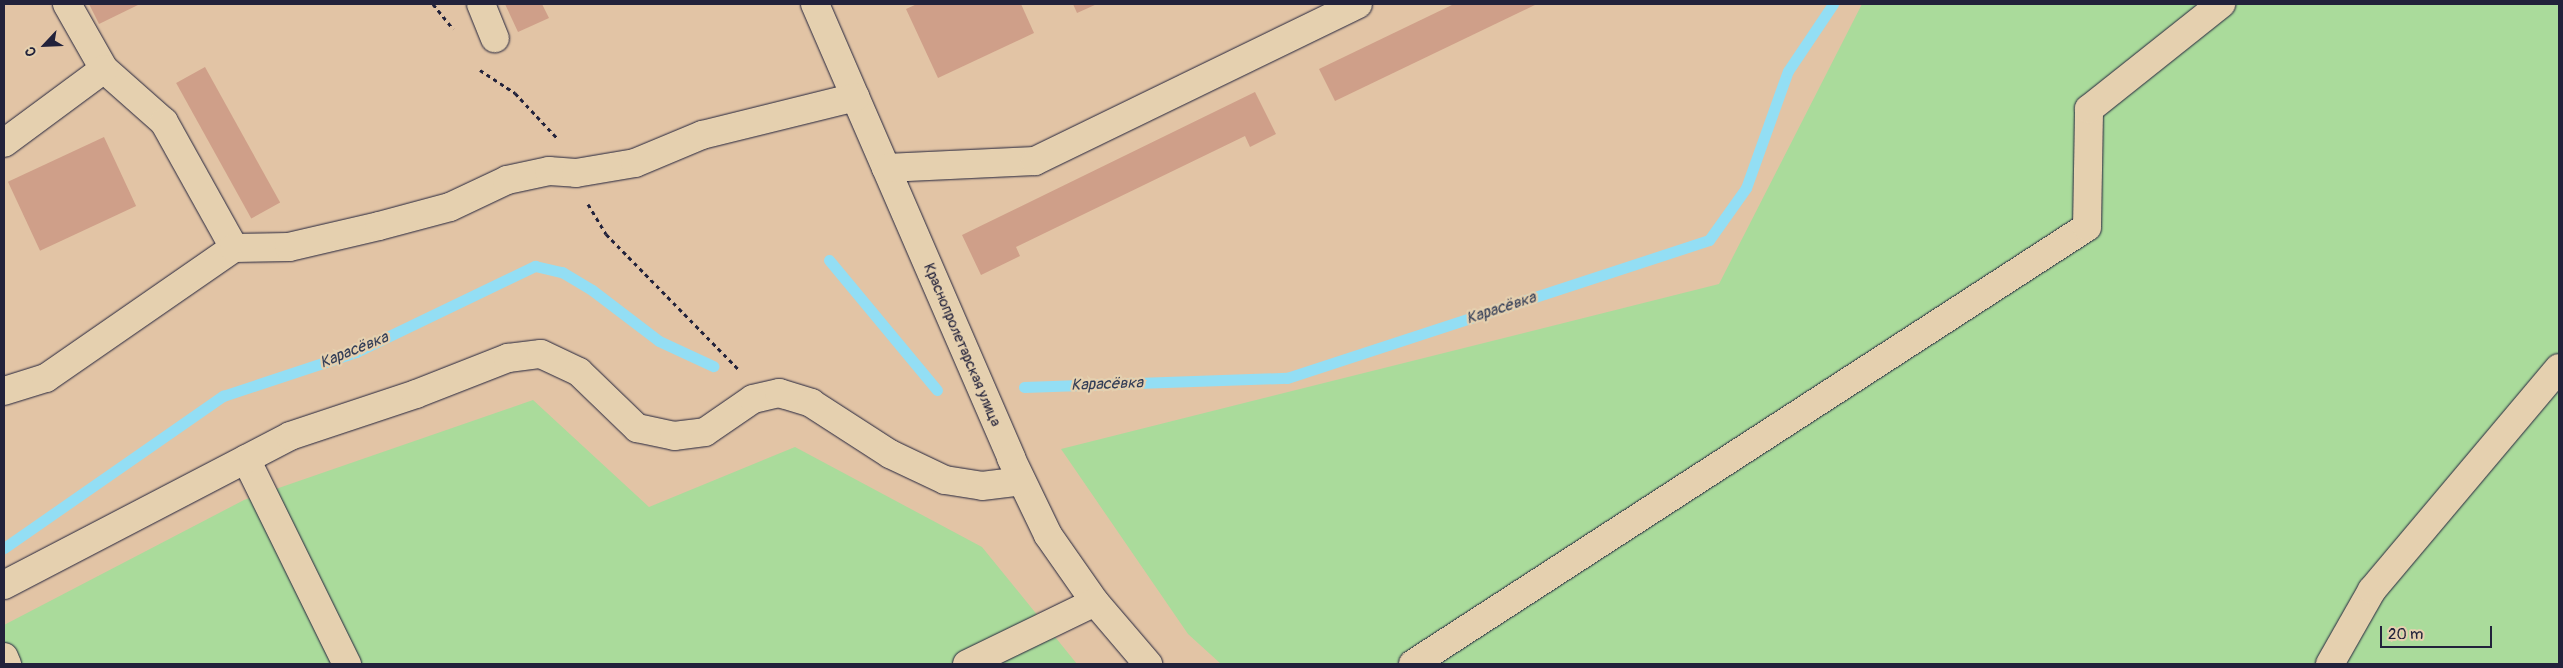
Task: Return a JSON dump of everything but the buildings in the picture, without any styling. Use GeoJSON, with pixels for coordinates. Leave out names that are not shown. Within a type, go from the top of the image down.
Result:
{"type":"FeatureCollection","features":[{"type":"Feature","properties":{"kind":"street"},"geometry":{"type":"LineString","coordinates":[[67,4],[104,68],[164,122],[234,248]]}},
{"type":"Feature","properties":{"kind":"street"},"geometry":{"type":"LineString","coordinates":[[481,4],[495,38]]}},
{"type":"Feature","properties":{"kind":"street","name":"Краснопролетарская улица"},"geometry":{"type":"LineString","coordinates":[[815,4],[1021,481],[1048,535],[1095,602],[1148,664]]}},
{"type":"Feature","properties":{"kind":"street"},"geometry":{"type":"LineString","coordinates":[[886,168],[1035,161],[1358,4]]}},
{"type":"Feature","properties":{"kind":"street"},"geometry":{"type":"LineString","coordinates":[[1413,664],[2087,227],[2090,109],[2221,4]]}},
{"type":"Feature","properties":{"kind":"street"},"geometry":{"type":"LineString","coordinates":[[4,143],[104,68]]}},
{"type":"Feature","properties":{"kind":"street"},"geometry":{"type":"LineString","coordinates":[[4,391],[46,378],[234,248],[289,247],[379,226],[450,207],[507,180],[550,171],[576,173],[635,163],[702,135],[855,97]]}},
{"type":"Feature","properties":{"kind":"street"},"geometry":{"type":"LineString","coordinates":[[4,584],[246,459],[331,420],[416,394],[508,358],[541,354],[579,372],[637,428],[674,436],[705,432],[753,399],[778,393],[811,403],[890,454],[946,480],[982,486],[1021,481]]}},
{"type":"Feature","properties":{"kind":"street"},"geometry":{"type":"LineString","coordinates":[[2330,664],[2372,590],[2559,368]]}},
{"type":"Feature","properties":{"kind":"street"},"geometry":{"type":"LineString","coordinates":[[246,459],[347,664]]}},
{"type":"Feature","properties":{"kind":"street"},"geometry":{"type":"LineString","coordinates":[[967,664],[1095,602]]}},
{"type":"Feature","properties":{"kind":"street"},"geometry":{"type":"LineString","coordinates":[[4,657],[7,664]]}},
{"type":"Feature","properties":{"kind":"green space"},"geometry":{"type":"Polygon","coordinates":[[[1862,4],[2559,4],[2559,664],[1221,664],[1188,634],[1061,449],[1719,284],[1862,4]]]}},
{"type":"Feature","properties":{"kind":"green space"},"geometry":{"type":"Polygon","coordinates":[[[533,400],[649,507],[795,447],[982,547],[1077,664],[4,664],[4,625],[244,500],[533,400]]]}},
{"type":"Feature","properties":{"kind":"waterway","name":"Карасёвка"},"geometry":{"type":"LineString","coordinates":[[1024,387],[1287,378],[1709,240],[1746,188],[1788,71],[1833,4]]}},
{"type":"Feature","properties":{"kind":"waterway","name":"Карасёвка"},"geometry":{"type":"LineString","coordinates":[[829,260],[937,390]]}},
{"type":"Feature","properties":{"kind":"waterway","name":"Карасёвка"},"geometry":{"type":"LineString","coordinates":[[4,548],[223,396],[356,352],[535,266],[562,272],[592,290],[659,341],[713,366]]}}]}
